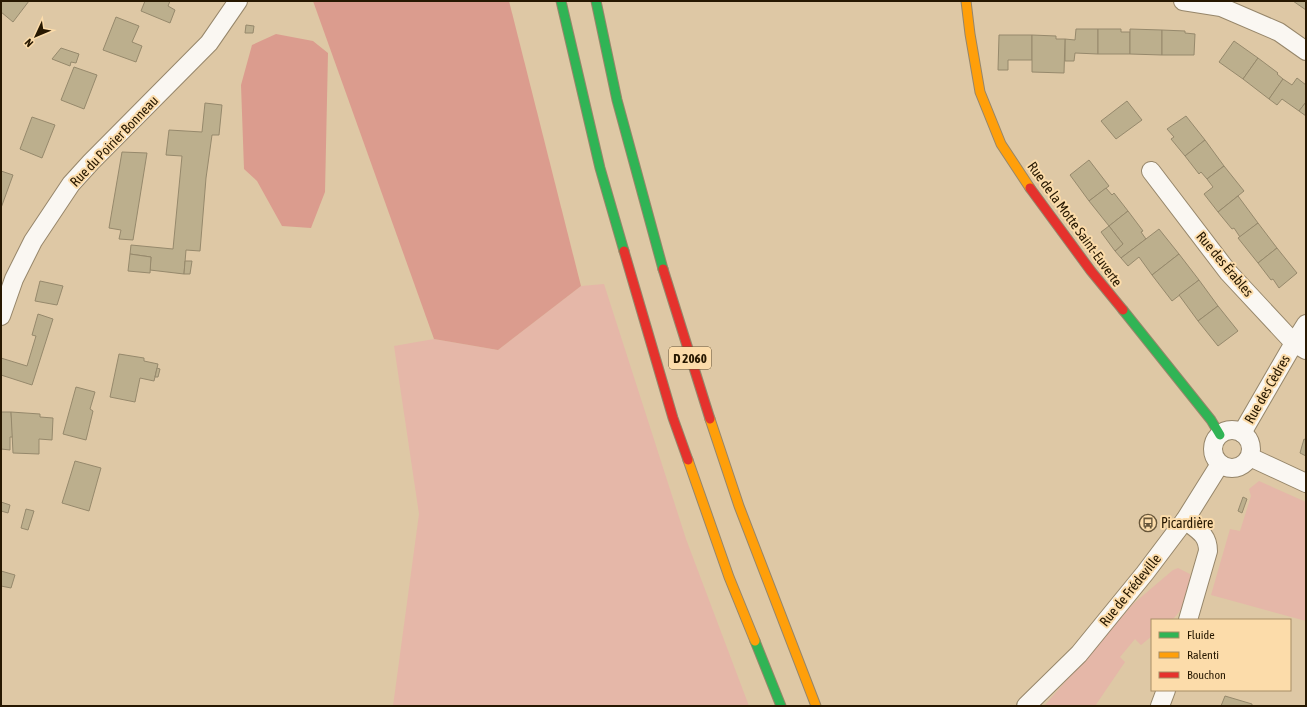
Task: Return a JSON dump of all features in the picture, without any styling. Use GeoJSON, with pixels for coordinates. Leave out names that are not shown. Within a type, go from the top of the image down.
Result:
{"type":"FeatureCollection","features":[{"type":"Feature","properties":{"kind":"main road","name":"D 2060"},"geometry":{"type":"LineString","coordinates":[[561,1],[600,168],[673,418],[729,577],[781,706]]}},
{"type":"Feature","properties":{"kind":"main road","name":"D 2060"},"geometry":{"type":"LineString","coordinates":[[596,1],[617,100],[658,252],[700,389],[739,506],[816,706]]}},
{"type":"Feature","properties":{"kind":"main road","name":"Rue de la Motte Saint-Euverte"},"geometry":{"type":"LineString","coordinates":[[966,1],[980,92],[1001,144],[1021,176],[1091,271],[1211,420],[1220,435]]}},
{"type":"Feature","properties":{"kind":"street","name":"Rue du Poirier Bonneau"},"geometry":{"type":"LineString","coordinates":[[1,316],[14,279],[33,241],[71,184],[209,43],[238,1]]}},
{"type":"Feature","properties":{"kind":"street"},"geometry":{"type":"LineString","coordinates":[[1183,1],[1221,7],[1279,32],[1306,51]]}},
{"type":"Feature","properties":{"kind":"street","name":"Rue des Érables"},"geometry":{"type":"LineString","coordinates":[[1151,171],[1228,272],[1300,346]]}},
{"type":"Feature","properties":{"kind":"street","name":"Rue des Cèdres"},"geometry":{"type":"LineString","coordinates":[[1242,433],[1300,346],[1306,324]]}},
{"type":"Feature","properties":{"kind":"street"},"geometry":{"type":"LineString","coordinates":[[1232,430],[1242,433],[1251,444],[1252,450],[1250,458],[1243,466],[1237,468],[1225,467],[1220,464],[1214,453],[1216,440],[1220,435],[1232,430]]}},
{"type":"Feature","properties":{"kind":"street"},"geometry":{"type":"LineString","coordinates":[[1250,458],[1306,483]]}},
{"type":"Feature","properties":{"kind":"street","name":"Rue de Frédeville"},"geometry":{"type":"LineString","coordinates":[[1026,706],[1079,654],[1145,573],[1185,520],[1220,464]]}},
{"type":"Feature","properties":{"kind":"street"},"geometry":{"type":"LineString","coordinates":[[1185,520],[1205,536],[1208,543],[1208,551],[1188,619]]}},
{"type":"Feature","properties":{"kind":"street"},"geometry":{"type":"LineString","coordinates":[[1160,706],[1166,691]]}},
{"type":"Feature","properties":{"kind":"shaded area"},"geometry":{"type":"Polygon","coordinates":[[[313,1],[509,1],[581,286],[498,350],[434,339],[313,1]]]}},
{"type":"Feature","properties":{"kind":"shaded area"},"geometry":{"type":"Polygon","coordinates":[[[276,34],[313,41],[328,53],[325,192],[311,228],[282,226],[257,181],[244,169],[241,85],[252,45],[276,34]]]}},
{"type":"Feature","properties":{"kind":"shaded area"},"geometry":{"type":"Polygon","coordinates":[[[604,284],[686,539],[749,706],[393,706],[419,514],[394,346],[434,339],[498,350],[581,286],[604,284]]]}},
{"type":"Feature","properties":{"kind":"shaded area"},"geometry":{"type":"Polygon","coordinates":[[[1259,481],[1306,502],[1306,621],[1211,595],[1230,529],[1240,531],[1251,496],[1249,489],[1259,481]]]}},
{"type":"Feature","properties":{"kind":"shaded area"},"geometry":{"type":"Polygon","coordinates":[[[1178,568],[1190,574],[1188,593],[1184,605],[1173,619],[1151,619],[1151,637],[1141,645],[1135,639],[1120,657],[1125,662],[1095,706],[1044,706],[1133,604],[1173,570],[1178,568]]]}},
{"type":"Feature","properties":{"kind":"building"},"geometry":{"type":"Polygon","coordinates":[[[1,1],[29,1],[13,22],[1,12],[1,1]]]}},
{"type":"Feature","properties":{"kind":"building"},"geometry":{"type":"Polygon","coordinates":[[[145,1],[170,1],[168,6],[175,10],[170,23],[141,11],[145,1]]]}},
{"type":"Feature","properties":{"kind":"building"},"geometry":{"type":"Polygon","coordinates":[[[1293,1],[1306,1],[1306,10],[1293,1]]]}},
{"type":"Feature","properties":{"kind":"building"},"geometry":{"type":"Polygon","coordinates":[[[116,17],[139,26],[132,42],[142,46],[136,62],[103,50],[116,17]]]}},
{"type":"Feature","properties":{"kind":"building"},"geometry":{"type":"Polygon","coordinates":[[[246,25],[254,26],[253,33],[245,33],[246,25]]]}},
{"type":"Feature","properties":{"kind":"building"},"geometry":{"type":"Polygon","coordinates":[[[1076,29],[1098,29],[1098,54],[1075,53],[1074,61],[1065,61],[1065,39],[1075,40],[1076,29]]]}},
{"type":"Feature","properties":{"kind":"building"},"geometry":{"type":"Polygon","coordinates":[[[1098,29],[1121,29],[1121,32],[1130,32],[1130,54],[1098,54],[1098,29]]]}},
{"type":"Feature","properties":{"kind":"building"},"geometry":{"type":"Polygon","coordinates":[[[1130,29],[1162,30],[1162,55],[1130,54],[1130,29]]]}},
{"type":"Feature","properties":{"kind":"building"},"geometry":{"type":"Polygon","coordinates":[[[1162,30],[1185,31],[1185,33],[1195,34],[1194,55],[1162,55],[1162,30]]]}},
{"type":"Feature","properties":{"kind":"building"},"geometry":{"type":"Polygon","coordinates":[[[999,35],[1032,35],[1032,60],[1008,60],[1008,70],[998,70],[999,35]]]}},
{"type":"Feature","properties":{"kind":"building"},"geometry":{"type":"Polygon","coordinates":[[[1032,35],[1056,36],[1056,39],[1065,39],[1064,73],[1032,72],[1032,35]]]}},
{"type":"Feature","properties":{"kind":"building"},"geometry":{"type":"Polygon","coordinates":[[[1234,41],[1258,58],[1243,79],[1219,62],[1234,41]]]}},
{"type":"Feature","properties":{"kind":"building"},"geometry":{"type":"Polygon","coordinates":[[[61,48],[79,54],[76,63],[71,62],[70,66],[52,59],[61,48]]]}},
{"type":"Feature","properties":{"kind":"building"},"geometry":{"type":"Polygon","coordinates":[[[1258,58],[1278,73],[1277,74],[1283,79],[1269,99],[1243,79],[1258,58]]]}},
{"type":"Feature","properties":{"kind":"building"},"geometry":{"type":"Polygon","coordinates":[[[74,67],[97,75],[84,109],[61,100],[74,67]]]}},
{"type":"Feature","properties":{"kind":"building"},"geometry":{"type":"Polygon","coordinates":[[[1297,78],[1306,85],[1306,102],[1299,111],[1282,99],[1277,105],[1269,99],[1283,79],[1292,85],[1297,78]]]}},
{"type":"Feature","properties":{"kind":"building"},"geometry":{"type":"Polygon","coordinates":[[[1127,101],[1142,120],[1116,139],[1101,121],[1127,101]]]}},
{"type":"Feature","properties":{"kind":"building"},"geometry":{"type":"Polygon","coordinates":[[[1306,102],[1306,116],[1299,111],[1306,102]]]}},
{"type":"Feature","properties":{"kind":"building"},"geometry":{"type":"Polygon","coordinates":[[[205,103],[222,105],[219,135],[212,135],[206,178],[200,251],[186,250],[184,274],[150,270],[151,257],[130,254],[131,245],[173,249],[182,156],[166,155],[169,130],[202,132],[205,103]]]}},
{"type":"Feature","properties":{"kind":"building"},"geometry":{"type":"Polygon","coordinates":[[[1186,116],[1205,140],[1185,156],[1171,139],[1174,137],[1167,129],[1186,116]]]}},
{"type":"Feature","properties":{"kind":"building"},"geometry":{"type":"Polygon","coordinates":[[[32,117],[55,125],[42,158],[20,149],[32,117]]]}},
{"type":"Feature","properties":{"kind":"building"},"geometry":{"type":"Polygon","coordinates":[[[1205,140],[1224,166],[1207,179],[1201,172],[1199,174],[1185,156],[1205,140]]]}},
{"type":"Feature","properties":{"kind":"building"},"geometry":{"type":"Polygon","coordinates":[[[122,152],[147,153],[133,240],[119,239],[121,230],[109,228],[122,152]]]}},
{"type":"Feature","properties":{"kind":"building"},"geometry":{"type":"Polygon","coordinates":[[[1089,160],[1109,186],[1089,201],[1070,175],[1089,160]]]}},
{"type":"Feature","properties":{"kind":"building"},"geometry":{"type":"Polygon","coordinates":[[[1224,166],[1244,191],[1218,212],[1204,194],[1213,187],[1207,179],[1224,166]]]}},
{"type":"Feature","properties":{"kind":"building"},"geometry":{"type":"Polygon","coordinates":[[[1,171],[13,175],[1,208],[1,171]]]}},
{"type":"Feature","properties":{"kind":"building"},"geometry":{"type":"Polygon","coordinates":[[[1106,188],[1112,195],[1114,193],[1128,211],[1109,226],[1089,201],[1106,188]]]}},
{"type":"Feature","properties":{"kind":"building"},"geometry":{"type":"Polygon","coordinates":[[[1238,196],[1258,223],[1240,237],[1234,228],[1232,229],[1218,212],[1238,196]]]}},
{"type":"Feature","properties":{"kind":"building"},"geometry":{"type":"Polygon","coordinates":[[[1128,211],[1143,231],[1141,232],[1146,239],[1121,258],[1115,251],[1123,244],[1109,226],[1128,211]]]}},
{"type":"Feature","properties":{"kind":"building"},"geometry":{"type":"Polygon","coordinates":[[[1258,223],[1277,248],[1258,263],[1238,238],[1258,223]]]}},
{"type":"Feature","properties":{"kind":"building"},"geometry":{"type":"Polygon","coordinates":[[[1109,226],[1123,244],[1115,251],[1101,232],[1109,226]]]}},
{"type":"Feature","properties":{"kind":"building"},"geometry":{"type":"Polygon","coordinates":[[[1159,229],[1179,254],[1152,275],[1139,257],[1128,266],[1121,258],[1159,229]]]}},
{"type":"Feature","properties":{"kind":"building"},"geometry":{"type":"Polygon","coordinates":[[[1277,248],[1297,273],[1279,288],[1258,263],[1277,248]]]}},
{"type":"Feature","properties":{"kind":"building"},"geometry":{"type":"Polygon","coordinates":[[[130,254],[151,257],[150,273],[128,271],[130,254]]]}},
{"type":"Feature","properties":{"kind":"building"},"geometry":{"type":"Polygon","coordinates":[[[1179,254],[1199,280],[1172,301],[1152,275],[1179,254]]]}},
{"type":"Feature","properties":{"kind":"building"},"geometry":{"type":"Polygon","coordinates":[[[185,261],[192,261],[190,274],[184,274],[185,261]]]}},
{"type":"Feature","properties":{"kind":"building"},"geometry":{"type":"Polygon","coordinates":[[[1199,280],[1218,306],[1198,321],[1179,295],[1199,280]]]}},
{"type":"Feature","properties":{"kind":"building"},"geometry":{"type":"Polygon","coordinates":[[[40,281],[63,286],[57,305],[35,301],[40,281]]]}},
{"type":"Feature","properties":{"kind":"building"},"geometry":{"type":"Polygon","coordinates":[[[1218,306],[1238,331],[1218,346],[1198,321],[1218,306]]]}},
{"type":"Feature","properties":{"kind":"building"},"geometry":{"type":"Polygon","coordinates":[[[38,314],[53,319],[32,385],[1,375],[1,358],[27,366],[36,336],[32,335],[38,314]]]}},
{"type":"Feature","properties":{"kind":"building"},"geometry":{"type":"Polygon","coordinates":[[[119,354],[144,358],[144,361],[158,364],[154,381],[140,378],[135,402],[110,397],[119,354]]]}},
{"type":"Feature","properties":{"kind":"building"},"geometry":{"type":"Polygon","coordinates":[[[157,368],[160,369],[158,377],[155,377],[157,368]]]}},
{"type":"Feature","properties":{"kind":"building"},"geometry":{"type":"Polygon","coordinates":[[[76,387],[95,392],[90,409],[93,411],[86,440],[63,434],[76,387]]]}},
{"type":"Feature","properties":{"kind":"building"},"geometry":{"type":"Polygon","coordinates":[[[1,412],[11,412],[13,437],[10,437],[10,450],[1,449],[1,412]]]}},
{"type":"Feature","properties":{"kind":"building"},"geometry":{"type":"Polygon","coordinates":[[[11,412],[40,414],[40,417],[53,418],[52,440],[39,439],[39,454],[13,453],[11,412]]]}},
{"type":"Feature","properties":{"kind":"building"},"geometry":{"type":"Polygon","coordinates":[[[1304,439],[1306,440],[1306,456],[1300,453],[1304,439]]]}},
{"type":"Feature","properties":{"kind":"building"},"geometry":{"type":"Polygon","coordinates":[[[75,461],[101,468],[89,511],[62,503],[75,461]]]}},
{"type":"Feature","properties":{"kind":"building"},"geometry":{"type":"Polygon","coordinates":[[[1243,497],[1247,499],[1242,513],[1238,511],[1243,497]]]}},
{"type":"Feature","properties":{"kind":"building"},"geometry":{"type":"Polygon","coordinates":[[[1,502],[10,505],[8,513],[1,511],[1,502]]]}},
{"type":"Feature","properties":{"kind":"building"},"geometry":{"type":"Polygon","coordinates":[[[26,509],[34,511],[28,530],[21,528],[26,509]]]}},
{"type":"Feature","properties":{"kind":"building"},"geometry":{"type":"Polygon","coordinates":[[[1,571],[15,575],[11,588],[1,586],[1,571]]]}},
{"type":"Feature","properties":{"kind":"building"},"geometry":{"type":"Polygon","coordinates":[[[1225,696],[1252,704],[1252,706],[1221,706],[1225,696]]]}},
{"type":"Feature","properties":{"kind":"traffic: fast"},"geometry":{"type":"LineString","coordinates":[[561,1],[600,168],[624,251]]}},
{"type":"Feature","properties":{"kind":"traffic: fast"},"geometry":{"type":"LineString","coordinates":[[596,1],[617,100],[663,269]]}},
{"type":"Feature","properties":{"kind":"traffic: fast"},"geometry":{"type":"LineString","coordinates":[[1123,310],[1211,420],[1220,435]]}},
{"type":"Feature","properties":{"kind":"traffic: fast"},"geometry":{"type":"LineString","coordinates":[[755,641],[781,706]]}},
{"type":"Feature","properties":{"kind":"traffic: slow"},"geometry":{"type":"LineString","coordinates":[[966,1],[980,92],[1001,144],[1030,188]]}},
{"type":"Feature","properties":{"kind":"traffic: slow"},"geometry":{"type":"LineString","coordinates":[[710,419],[739,506],[816,706]]}},
{"type":"Feature","properties":{"kind":"traffic: slow"},"geometry":{"type":"LineString","coordinates":[[688,460],[729,577],[755,641]]}},
{"type":"Feature","properties":{"kind":"traffic: jam"},"geometry":{"type":"LineString","coordinates":[[1030,188],[1091,271],[1123,310]]}},
{"type":"Feature","properties":{"kind":"traffic: jam"},"geometry":{"type":"LineString","coordinates":[[624,251],[673,418],[688,460]]}},
{"type":"Feature","properties":{"kind":"traffic: jam"},"geometry":{"type":"LineString","coordinates":[[663,269],[710,419]]}},
{"type":"Feature","properties":{"kind":"place","name":"Picardière"},"geometry":{"type":"Point","coordinates":[1148,523]}}]}
